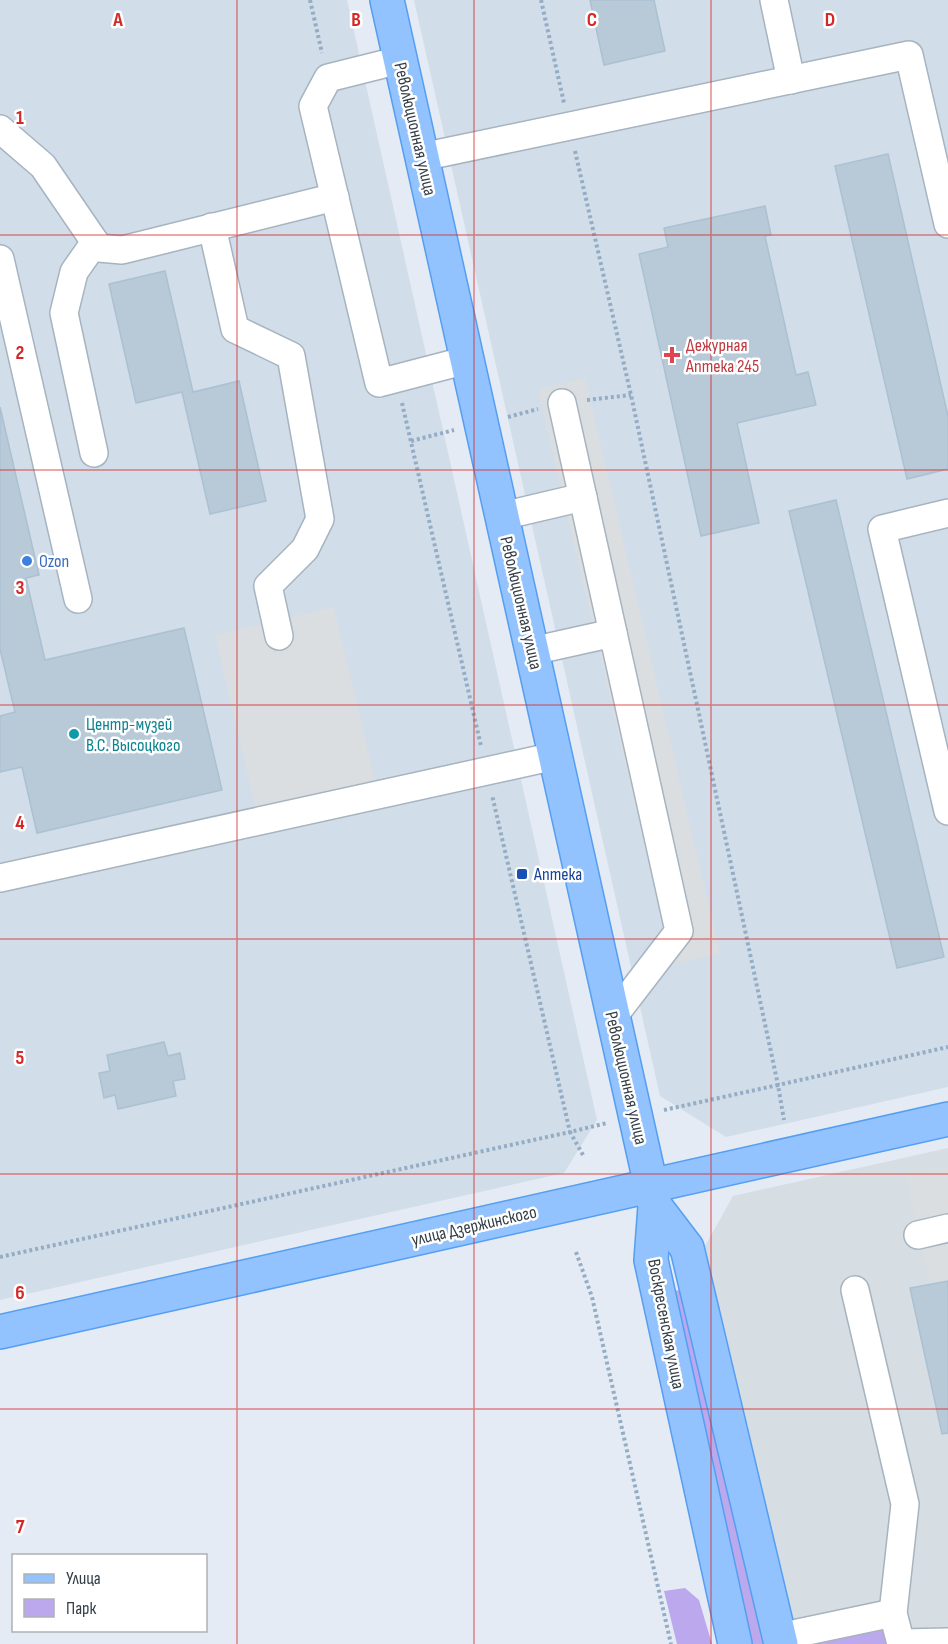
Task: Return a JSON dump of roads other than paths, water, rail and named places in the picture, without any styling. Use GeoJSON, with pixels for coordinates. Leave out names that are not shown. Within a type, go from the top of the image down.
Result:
{"type":"FeatureCollection","features":[{"type":"Feature","properties":{"kind":"main road","name":"Революционная улица"},"geometry":{"type":"LineString","coordinates":[[387,0],[653,1196]]}},
{"type":"Feature","properties":{"kind":"main road","name":"улица Дзержинского"},"geometry":{"type":"LineString","coordinates":[[0,1332],[653,1196],[948,1119]]}},
{"type":"Feature","properties":{"kind":"main road","name":"Воскресенская улица"},"geometry":{"type":"LineString","coordinates":[[653,1196],[687,1248],[780,1640]]}},
{"type":"Feature","properties":{"kind":"main road","name":"Воскресенская улица"},"geometry":{"type":"LineString","coordinates":[[653,1196],[651,1260],[735,1644]]}},
{"type":"Feature","properties":{"kind":"lane"},"geometry":{"type":"LineString","coordinates":[[774,0],[791,80]]}},
{"type":"Feature","properties":{"kind":"lane"},"geometry":{"type":"LineString","coordinates":[[422,157],[909,56],[944,187],[948,224]]}},
{"type":"Feature","properties":{"kind":"lane"},"geometry":{"type":"LineString","coordinates":[[400,60],[328,78],[313,106],[379,383],[467,360]]}},
{"type":"Feature","properties":{"kind":"lane"},"geometry":{"type":"LineString","coordinates":[[0,129],[43,166],[99,248],[122,250],[335,197]]}},
{"type":"Feature","properties":{"kind":"lane"},"geometry":{"type":"LineString","coordinates":[[212,227],[235,329],[291,356],[320,519],[305,549],[268,586],[279,636]]}},
{"type":"Feature","properties":{"kind":"lane"},"geometry":{"type":"LineString","coordinates":[[94,453],[64,314],[74,272],[95,242]]}},
{"type":"Feature","properties":{"kind":"lane"},"geometry":{"type":"LineString","coordinates":[[0,259],[78,599]]}},
{"type":"Feature","properties":{"kind":"lane"},"geometry":{"type":"LineString","coordinates":[[562,403],[679,931],[613,1017]]}},
{"type":"Feature","properties":{"kind":"lane"},"geometry":{"type":"LineString","coordinates":[[502,516],[583,497]]}},
{"type":"Feature","properties":{"kind":"lane"},"geometry":{"type":"LineString","coordinates":[[948,513],[882,529],[948,811]]}},
{"type":"Feature","properties":{"kind":"lane"},"geometry":{"type":"LineString","coordinates":[[532,651],[613,633]]}},
{"type":"Feature","properties":{"kind":"lane"},"geometry":{"type":"LineString","coordinates":[[0,878],[555,756]]}},
{"type":"Feature","properties":{"kind":"lane"},"geometry":{"type":"LineString","coordinates":[[918,1235],[948,1228]]}},
{"type":"Feature","properties":{"kind":"lane"},"geometry":{"type":"LineString","coordinates":[[855,1290],[905,1504],[893,1613],[901,1644],[948,1642]]}},
{"type":"Feature","properties":{"kind":"lane"},"geometry":{"type":"LineString","coordinates":[[780,1640],[893,1613]]}},
{"type":"Feature","properties":{"kind":"place","name":"Дежурная Аптека 245"},"geometry":{"type":"Point","coordinates":[672,355]}},
{"type":"Feature","properties":{"kind":"place","name":"Ozon"},"geometry":{"type":"Point","coordinates":[27,561]}},
{"type":"Feature","properties":{"kind":"place","name":"Центр-музей В.С. Высоцкого"},"geometry":{"type":"Point","coordinates":[74,734]}},
{"type":"Feature","properties":{"kind":"place","name":"Аптека"},"geometry":{"type":"Point","coordinates":[522,874]}}]}
